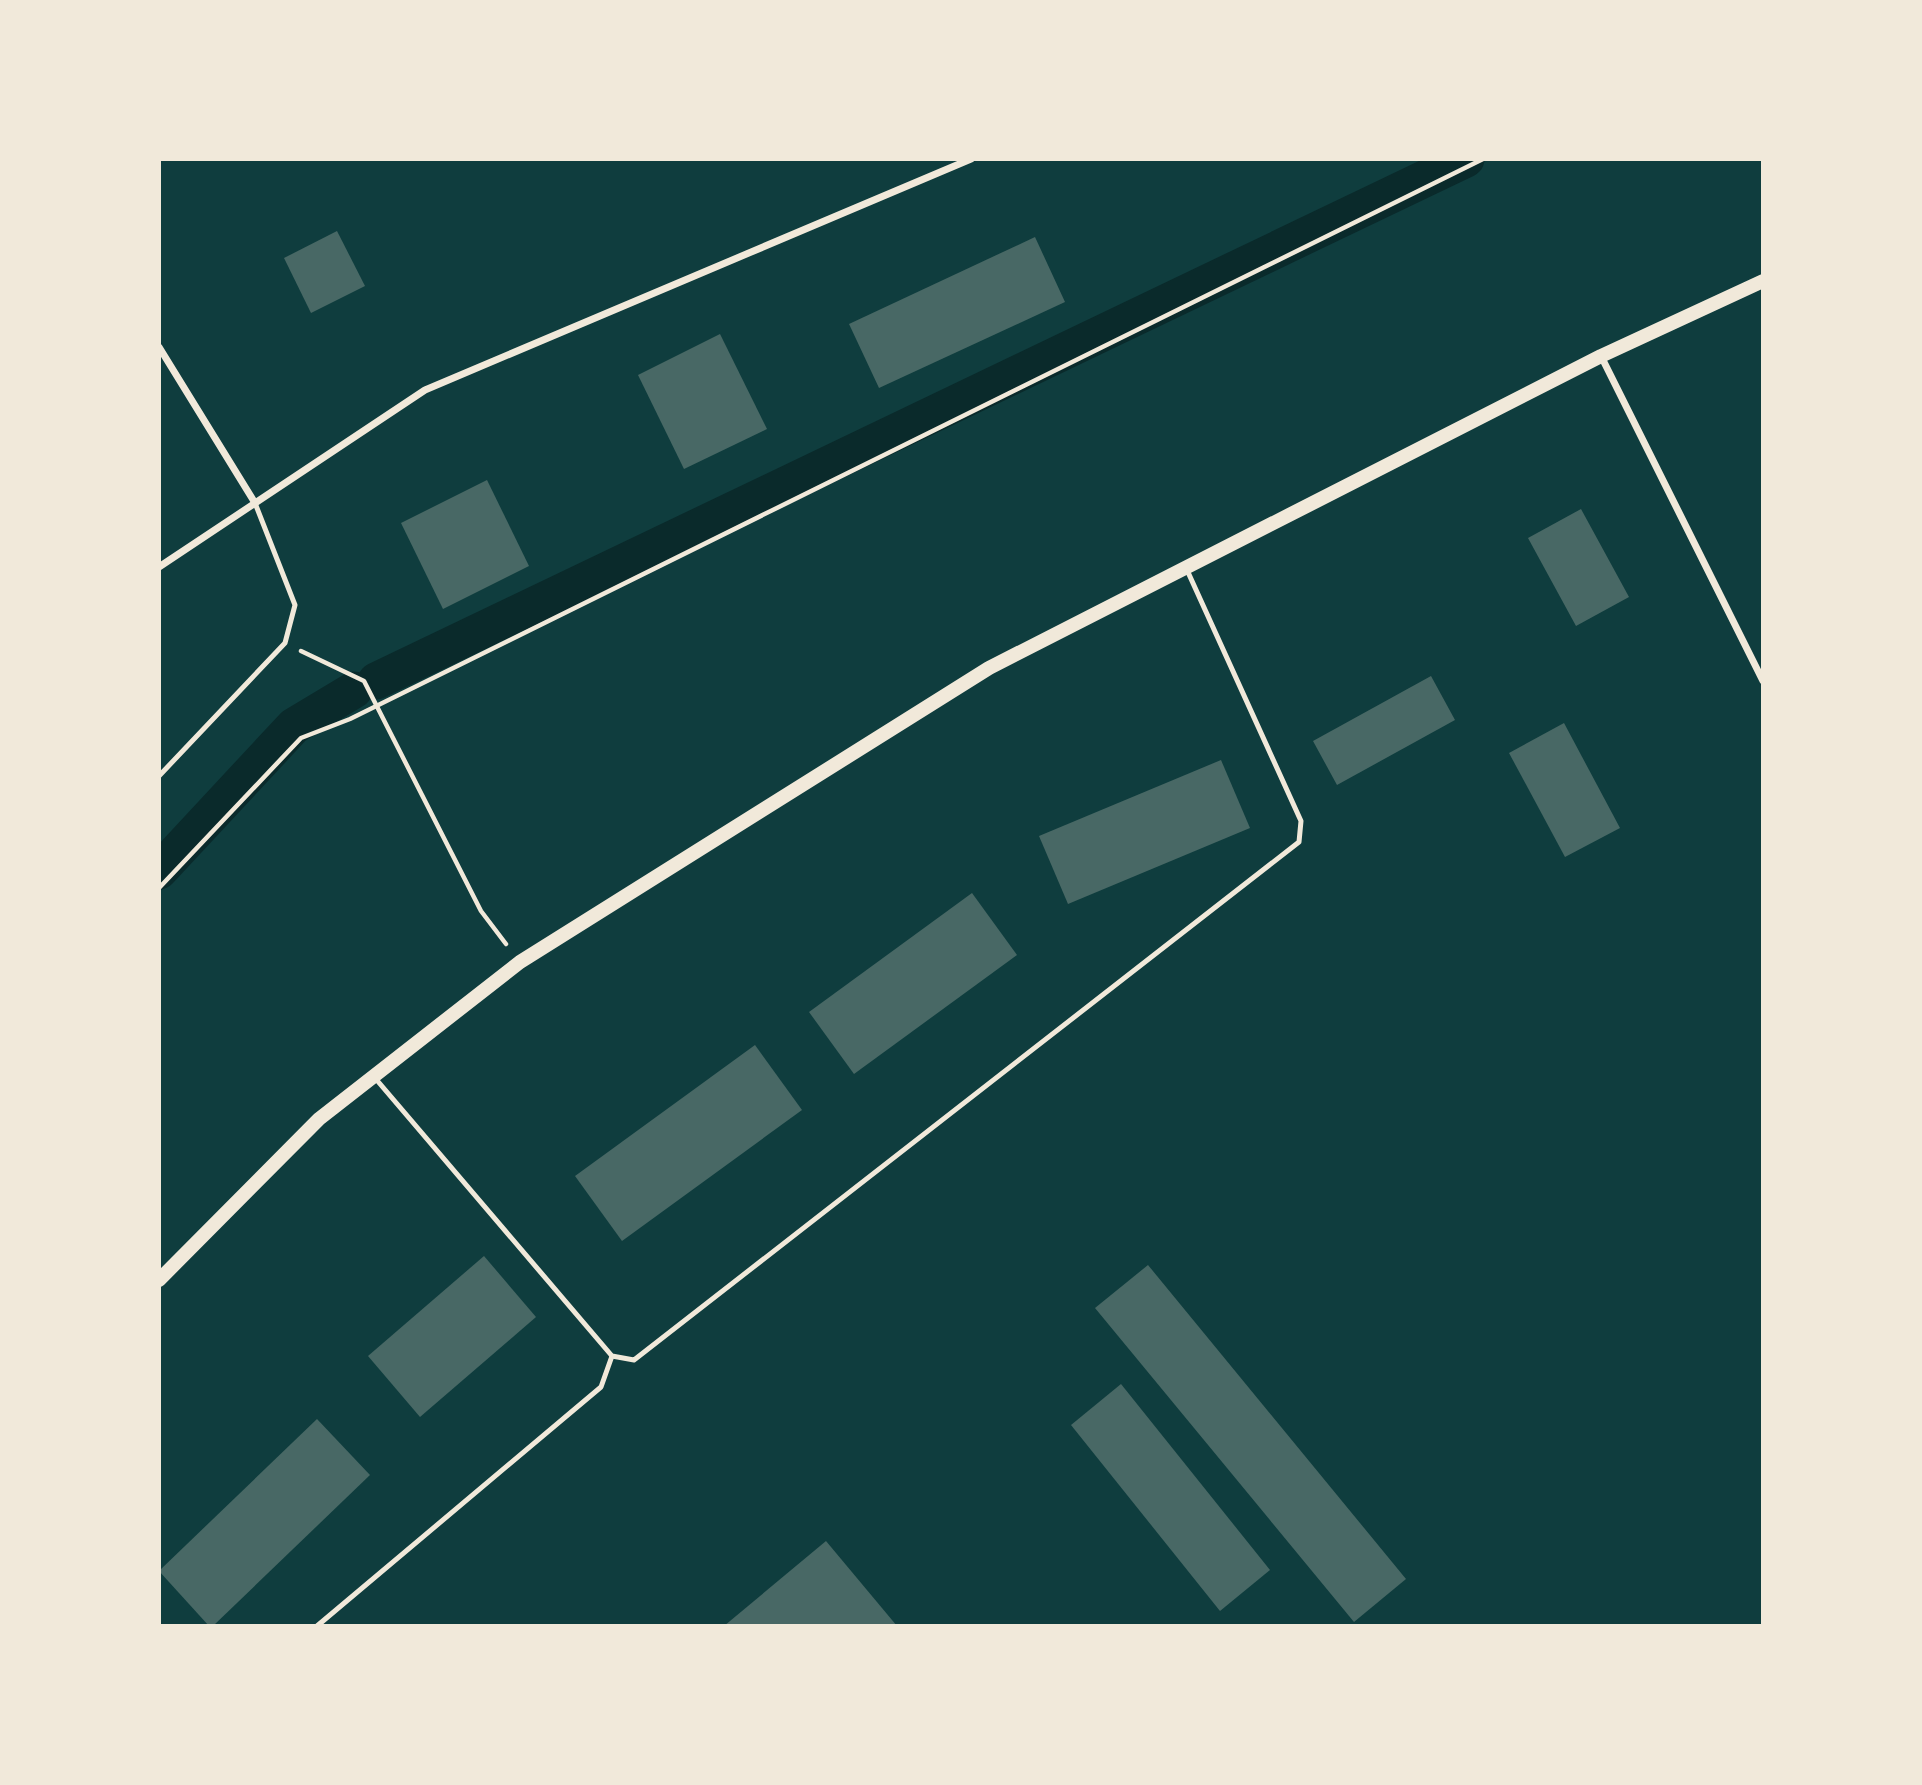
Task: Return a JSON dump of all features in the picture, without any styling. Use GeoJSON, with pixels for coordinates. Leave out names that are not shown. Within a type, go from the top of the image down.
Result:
{"type":"FeatureCollection","features":[{"type":"Feature","properties":{"kind":"main road"},"geometry":{"type":"LineString","coordinates":[[159,1280],[319,1119],[520,962],[989,668],[1601,356],[1763,281]]}},
{"type":"Feature","properties":{"kind":"street"},"geometry":{"type":"LineString","coordinates":[[159,566],[425,390],[971,159]]}},
{"type":"Feature","properties":{"kind":"street"},"geometry":{"type":"LineString","coordinates":[[159,347],[255,503]]}},
{"type":"Feature","properties":{"kind":"street"},"geometry":{"type":"LineString","coordinates":[[1601,356],[1763,681]]}},
{"type":"Feature","properties":{"kind":"lane"},"geometry":{"type":"LineString","coordinates":[[159,776],[285,643],[295,606],[255,503]]}},
{"type":"Feature","properties":{"kind":"lane"},"geometry":{"type":"LineString","coordinates":[[373,1076],[612,1356],[634,1360],[1299,842],[1301,821],[1186,568]]}},
{"type":"Feature","properties":{"kind":"lane"},"geometry":{"type":"LineString","coordinates":[[317,1626],[601,1387],[612,1356]]}},
{"type":"Feature","properties":{"kind":"path"},"geometry":{"type":"LineString","coordinates":[[159,888],[301,738],[349,719],[1483,159]]}},
{"type":"Feature","properties":{"kind":"path"},"geometry":{"type":"LineString","coordinates":[[285,643],[364,681],[481,911],[520,962]]}},
{"type":"Feature","properties":{"kind":"building"},"geometry":{"type":"Polygon","coordinates":[[[337,231],[365,286],[311,313],[284,258],[337,231]]]}},
{"type":"Feature","properties":{"kind":"building"},"geometry":{"type":"Polygon","coordinates":[[[1035,237],[1065,302],[879,388],[849,324],[1035,237]]]}},
{"type":"Feature","properties":{"kind":"building"},"geometry":{"type":"Polygon","coordinates":[[[720,334],[767,429],[684,469],[638,375],[720,334]]]}},
{"type":"Feature","properties":{"kind":"building"},"geometry":{"type":"Polygon","coordinates":[[[487,480],[529,566],[443,609],[401,523],[487,480]]]}},
{"type":"Feature","properties":{"kind":"building"},"geometry":{"type":"Polygon","coordinates":[[[1581,509],[1629,597],[1576,626],[1528,538],[1581,509]]]}},
{"type":"Feature","properties":{"kind":"building"},"geometry":{"type":"Polygon","coordinates":[[[1431,676],[1455,720],[1337,785],[1313,741],[1431,676]]]}},
{"type":"Feature","properties":{"kind":"building"},"geometry":{"type":"Polygon","coordinates":[[[1564,723],[1620,828],[1565,857],[1509,753],[1564,723]]]}},
{"type":"Feature","properties":{"kind":"building"},"geometry":{"type":"Polygon","coordinates":[[[1221,760],[1250,828],[1068,904],[1039,836],[1221,760]]]}},
{"type":"Feature","properties":{"kind":"building"},"geometry":{"type":"Polygon","coordinates":[[[972,893],[1017,955],[854,1074],[809,1012],[972,893]]]}},
{"type":"Feature","properties":{"kind":"building"},"geometry":{"type":"Polygon","coordinates":[[[755,1045],[802,1110],[622,1241],[575,1176],[755,1045]]]}},
{"type":"Feature","properties":{"kind":"building"},"geometry":{"type":"Polygon","coordinates":[[[484,1256],[536,1317],[420,1417],[368,1356],[484,1256]]]}},
{"type":"Feature","properties":{"kind":"building"},"geometry":{"type":"Polygon","coordinates":[[[1148,1265],[1406,1579],[1354,1622],[1095,1308],[1148,1265]]]}},
{"type":"Feature","properties":{"kind":"building"},"geometry":{"type":"Polygon","coordinates":[[[1121,1384],[1270,1570],[1220,1611],[1071,1425],[1121,1384]]]}},
{"type":"Feature","properties":{"kind":"building"},"geometry":{"type":"Polygon","coordinates":[[[317,1419],[370,1475],[213,1626],[209,1626],[159,1571],[317,1419]]]}},
{"type":"Feature","properties":{"kind":"building"},"geometry":{"type":"Polygon","coordinates":[[[826,1541],[897,1626],[724,1626],[826,1541]]]}},
{"type":"Feature","properties":{"kind":"waterway"},"geometry":{"type":"LineString","coordinates":[[376,681],[1466,159]]}},
{"type":"Feature","properties":{"kind":"waterway"},"geometry":{"type":"LineString","coordinates":[[159,871],[294,726],[354,690]]}}]}
